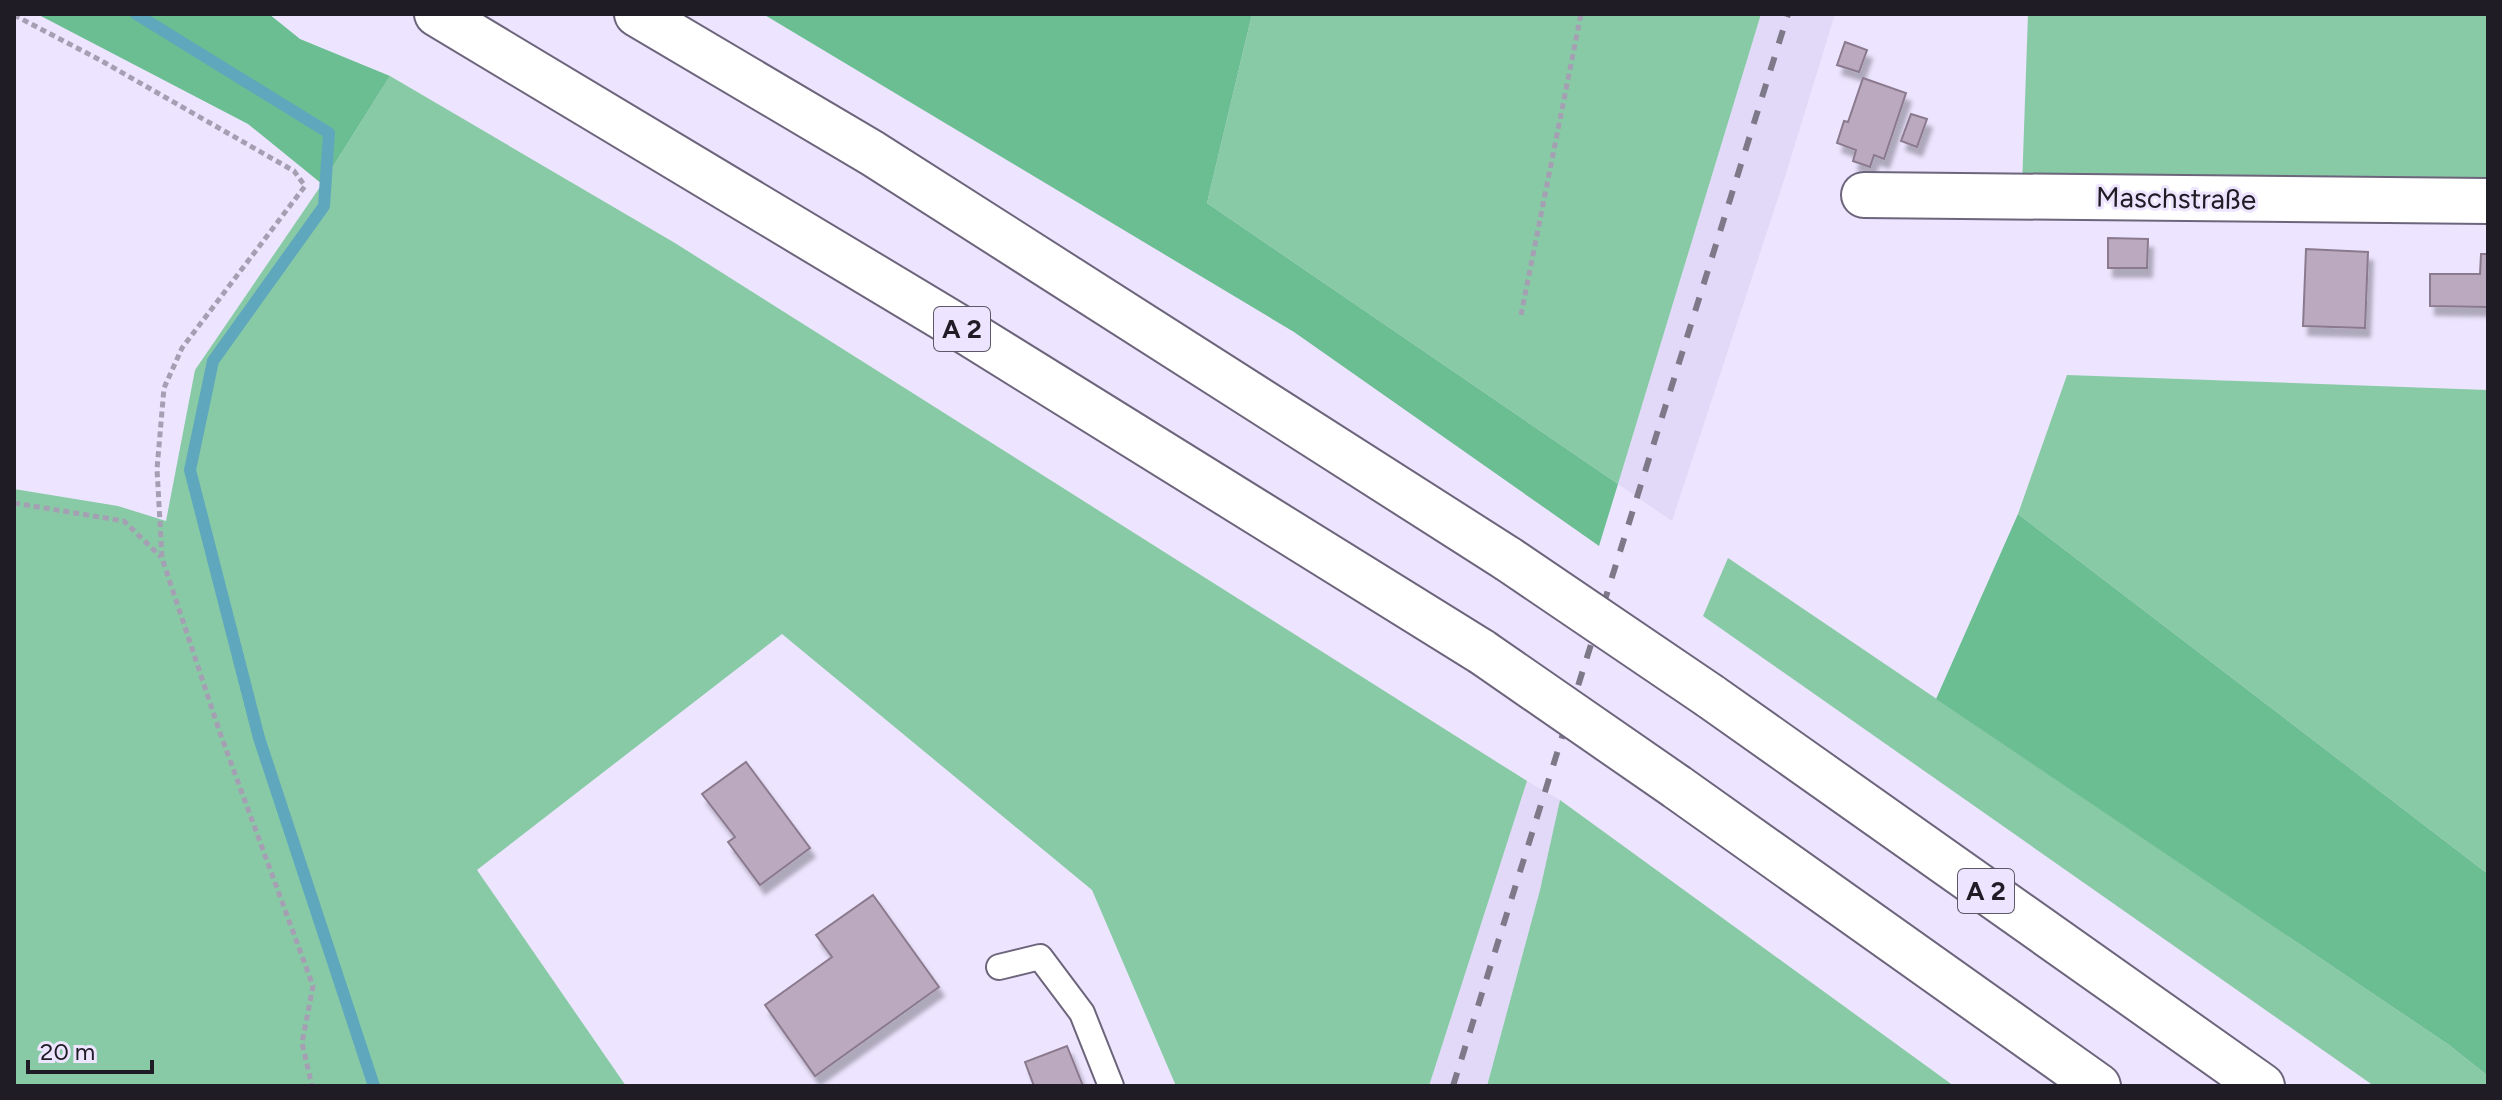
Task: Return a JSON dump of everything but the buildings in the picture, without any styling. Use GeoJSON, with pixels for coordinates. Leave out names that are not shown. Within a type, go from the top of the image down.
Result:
{"type":"FeatureCollection","features":[{"type":"Feature","properties":{"kind":"main road","name":"A 2"},"geometry":{"type":"LineString","coordinates":[[437,14],[970,334],[1482,652],[2098,1086]]}},
{"type":"Feature","properties":{"kind":"main road","name":"A 2"},"geometry":{"type":"LineString","coordinates":[[637,14],[872,153],[1508,559],[1710,696],[2262,1086]]}},
{"type":"Feature","properties":{"kind":"main road","name":"Maschstraße"},"geometry":{"type":"LineString","coordinates":[[1864,195],[2488,201]]}},
{"type":"Feature","properties":{"kind":"lane"},"geometry":{"type":"LineString","coordinates":[[999,967],[1040,957],[1082,1013],[1111,1086]]}},
{"type":"Feature","properties":{"kind":"path"},"geometry":{"type":"LineString","coordinates":[[1521,315],[1581,14]]}},
{"type":"Feature","properties":{"kind":"path"},"geometry":{"type":"LineString","coordinates":[[14,15],[100,60],[294,171],[305,186],[182,348],[164,388],[157,469],[162,558],[220,733],[313,986],[302,1043],[312,1086]]}},
{"type":"Feature","properties":{"kind":"path"},"geometry":{"type":"LineString","coordinates":[[14,503],[124,521],[162,558]]}},
{"type":"Feature","properties":{"kind":"shaded area"},"geometry":{"type":"Polygon","coordinates":[[[1761,14],[1835,14],[1672,521],[1618,484],[1761,14]]]}},
{"type":"Feature","properties":{"kind":"shaded area"},"geometry":{"type":"Polygon","coordinates":[[[1527,781],[1560,800],[1540,890],[1487,1086],[1429,1086],[1527,781]]]}},
{"type":"Feature","properties":{"kind":"green space"},"geometry":{"type":"Polygon","coordinates":[[[37,14],[269,14],[300,39],[390,76],[322,184],[248,124],[37,14]]]}},
{"type":"Feature","properties":{"kind":"green space"},"geometry":{"type":"Polygon","coordinates":[[[763,14],[1252,14],[1207,203],[1618,484],[1599,546],[1294,332],[763,14]]]}},
{"type":"Feature","properties":{"kind":"green space"},"geometry":{"type":"Polygon","coordinates":[[[1252,14],[1761,14],[1618,484],[1207,203],[1252,14]]]}},
{"type":"Feature","properties":{"kind":"green space"},"geometry":{"type":"Polygon","coordinates":[[[2028,14],[2488,14],[2488,188],[2022,186],[2028,14]]]}},
{"type":"Feature","properties":{"kind":"green space"},"geometry":{"type":"Polygon","coordinates":[[[390,76],[675,243],[1527,781],[1429,1086],[1176,1086],[1092,890],[782,634],[477,870],[626,1086],[14,1086],[14,489],[118,506],[166,521],[195,370],[322,184],[390,76]]]}},
{"type":"Feature","properties":{"kind":"green space"},"geometry":{"type":"Polygon","coordinates":[[[2067,375],[2488,390],[2488,874],[2018,514],[2067,375]]]}},
{"type":"Feature","properties":{"kind":"green space"},"geometry":{"type":"Polygon","coordinates":[[[2018,514],[2488,874],[2488,1076],[2449,1045],[1936,699],[2018,514]]]}},
{"type":"Feature","properties":{"kind":"green space"},"geometry":{"type":"Polygon","coordinates":[[[1728,558],[2449,1045],[2488,1076],[2488,1086],[2374,1086],[1703,616],[1728,558]]]}},
{"type":"Feature","properties":{"kind":"green space"},"geometry":{"type":"Polygon","coordinates":[[[1560,800],[1954,1086],[1487,1086],[1540,890],[1560,800]]]}},
{"type":"Feature","properties":{"kind":"waterway"},"geometry":{"type":"LineString","coordinates":[[136,14],[329,133],[324,206],[213,361],[190,470],[259,738],[374,1086]]}},
{"type":"Feature","properties":{"kind":"railway"},"geometry":{"type":"LineString","coordinates":[[1453,1086],[1788,14]]}}]}
